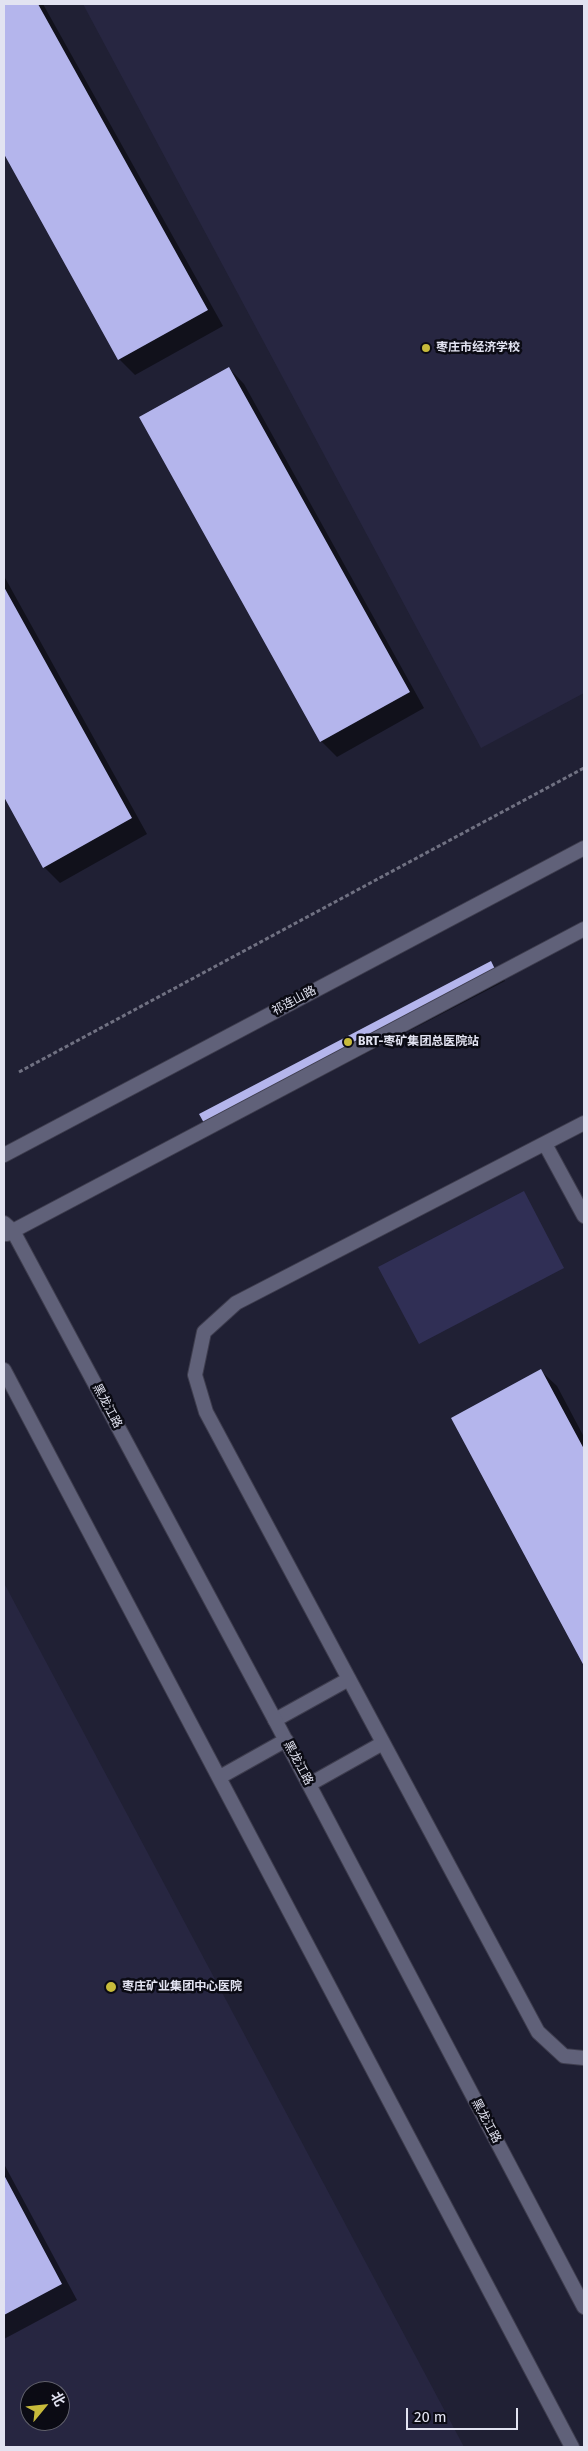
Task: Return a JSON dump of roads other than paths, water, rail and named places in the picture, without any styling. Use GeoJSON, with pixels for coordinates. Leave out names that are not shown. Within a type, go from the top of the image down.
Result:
{"type":"FeatureCollection","features":[{"type":"Feature","properties":{"kind":"main road","name":"祁连山路"},"geometry":{"type":"LineString","coordinates":[[4,1155],[584,848]]}},
{"type":"Feature","properties":{"kind":"main road"},"geometry":{"type":"LineString","coordinates":[[7,1230],[584,929]]}},
{"type":"Feature","properties":{"kind":"main road"},"geometry":{"type":"LineString","coordinates":[[584,1123],[236,1303],[204,1332],[194,1375],[206,1412],[538,2032],[564,2056],[584,2058]]}},
{"type":"Feature","properties":{"kind":"main road"},"geometry":{"type":"LineString","coordinates":[[545,1144],[584,1216]]}},
{"type":"Feature","properties":{"kind":"main road","name":"黑龙江路"},"geometry":{"type":"LineString","coordinates":[[7,1230],[310,1784],[584,2307]]}},
{"type":"Feature","properties":{"kind":"main road"},"geometry":{"type":"LineString","coordinates":[[4,1370],[572,2447]]}},
{"type":"Feature","properties":{"kind":"main road"},"geometry":{"type":"LineString","coordinates":[[275,1720],[349,1680]]}},
{"type":"Feature","properties":{"kind":"main road"},"geometry":{"type":"LineString","coordinates":[[220,1777],[286,1740]]}},
{"type":"Feature","properties":{"kind":"main road"},"geometry":{"type":"LineString","coordinates":[[310,1784],[384,1744]]}},
{"type":"Feature","properties":{"kind":"place","name":"枣庄市经济学校"},"geometry":{"type":"Point","coordinates":[426,348]}},
{"type":"Feature","properties":{"kind":"place","name":"BRT-枣矿集团总医院站"},"geometry":{"type":"Point","coordinates":[348,1042]}},
{"type":"Feature","properties":{"kind":"place","name":"枣庄矿业集团中心医院"},"geometry":{"type":"Point","coordinates":[111,1987]}}]}
